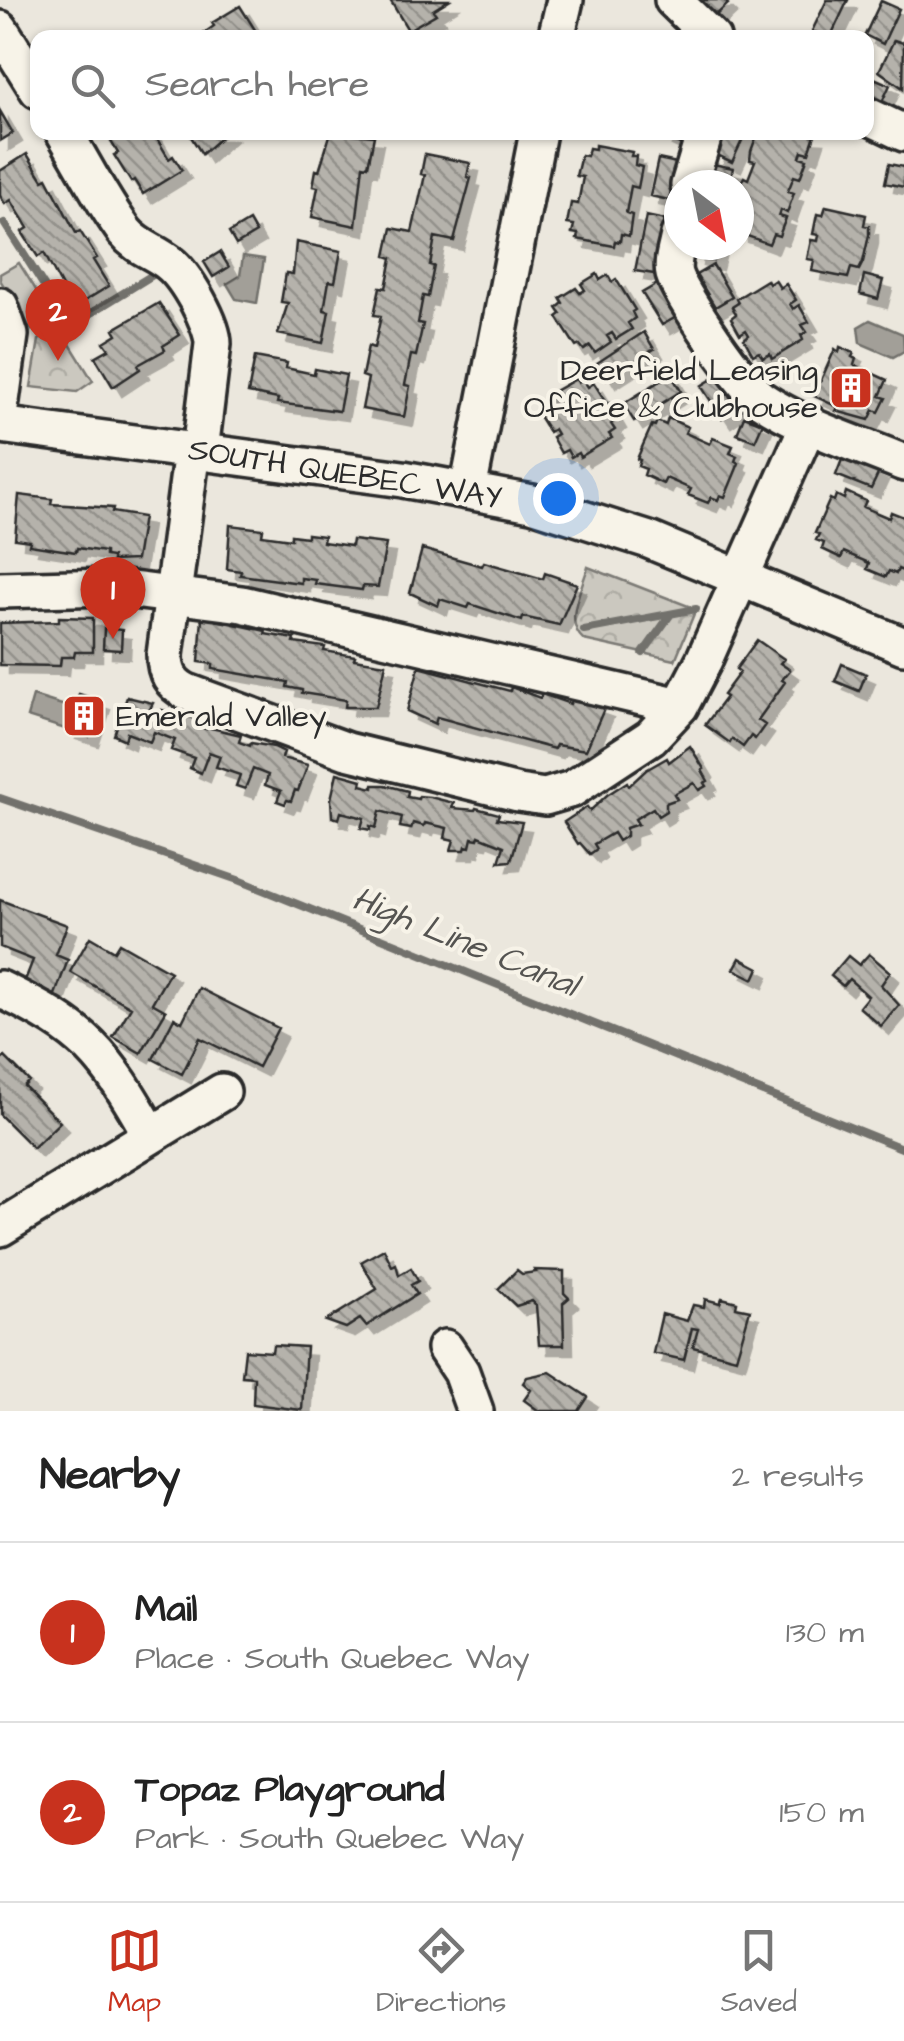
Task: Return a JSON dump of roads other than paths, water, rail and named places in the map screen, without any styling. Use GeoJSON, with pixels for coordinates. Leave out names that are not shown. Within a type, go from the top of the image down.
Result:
{"type":"FeatureCollection","features":[{"type":"Feature","properties":{"kind":"street"},"geometry":{"type":"LineString","coordinates":[[558,30],[564,0]]}},
{"type":"Feature","properties":{"kind":"street"},"geometry":{"type":"LineString","coordinates":[[673,0],[704,30]]}},
{"type":"Feature","properties":{"kind":"street"},"geometry":{"type":"LineString","coordinates":[[0,29],[30,77]]}},
{"type":"Feature","properties":{"kind":"street"},"geometry":{"type":"LineString","coordinates":[[874,120],[904,133]]}},
{"type":"Feature","properties":{"kind":"street"},"geometry":{"type":"LineString","coordinates":[[69,140],[126,233],[140,248],[177,270],[211,329],[213,344],[165,662],[168,674],[180,688],[347,751],[518,794],[553,796],[572,789],[650,737],[680,706],[742,578],[809,423]]}},
{"type":"Feature","properties":{"kind":"street"},"geometry":{"type":"LineString","coordinates":[[468,490],[536,140]]}},
{"type":"Feature","properties":{"kind":"street"},"geometry":{"type":"LineString","coordinates":[[694,170],[703,140]]}},
{"type":"Feature","properties":{"kind":"street"},"geometry":{"type":"LineString","coordinates":[[676,260],[674,274],[746,385],[767,403],[904,463]]}},
{"type":"Feature","properties":{"kind":"street"},"geometry":{"type":"LineString","coordinates":[[0,306],[10,336],[0,408]]}},
{"type":"Feature","properties":{"kind":"street","name":"SOUTH QUEBEC WAY"},"geometry":{"type":"LineString","coordinates":[[0,425],[468,490],[579,516],[904,646]]}},
{"type":"Feature","properties":{"kind":"street"},"geometry":{"type":"LineString","coordinates":[[0,590],[96,586],[269,608],[680,706]]}},
{"type":"Feature","properties":{"kind":"street"},"geometry":{"type":"LineString","coordinates":[[0,989],[64,1023],[97,1051],[120,1080],[151,1135]]}},
{"type":"Feature","properties":{"kind":"street"},"geometry":{"type":"LineString","coordinates":[[0,1228],[222,1092]]}},
{"type":"Feature","properties":{"kind":"street"},"geometry":{"type":"LineString","coordinates":[[445,1348],[465,1382],[475,1411]]}},
{"type":"Feature","properties":{"kind":"waterway"},"geometry":{"type":"LineString","coordinates":[[4,223],[60,311],[71,319],[86,316],[159,271]]}},
{"type":"Feature","properties":{"kind":"waterway"},"geometry":{"type":"LineString","coordinates":[[584,630],[696,609]]}},
{"type":"Feature","properties":{"kind":"waterway"},"geometry":{"type":"LineString","coordinates":[[643,653],[671,614]]}},
{"type":"Feature","properties":{"kind":"waterway","name":"High Line Canal"},"geometry":{"type":"LineString","coordinates":[[0,798],[238,880],[904,1149]]}},
{"type":"Feature","properties":{"kind":"place","name":"Topaz Playground"},"geometry":{"type":"Point","coordinates":[58,361]}},
{"type":"Feature","properties":{"kind":"place","name":"Deerfield Leasing Office & Clubhouse"},"geometry":{"type":"Point","coordinates":[851,388]}},
{"type":"Feature","properties":{"kind":"place","name":"Mail"},"geometry":{"type":"Point","coordinates":[113,639]}},
{"type":"Feature","properties":{"kind":"place","name":"Emerald Valley"},"geometry":{"type":"Point","coordinates":[84,716]}}]}
